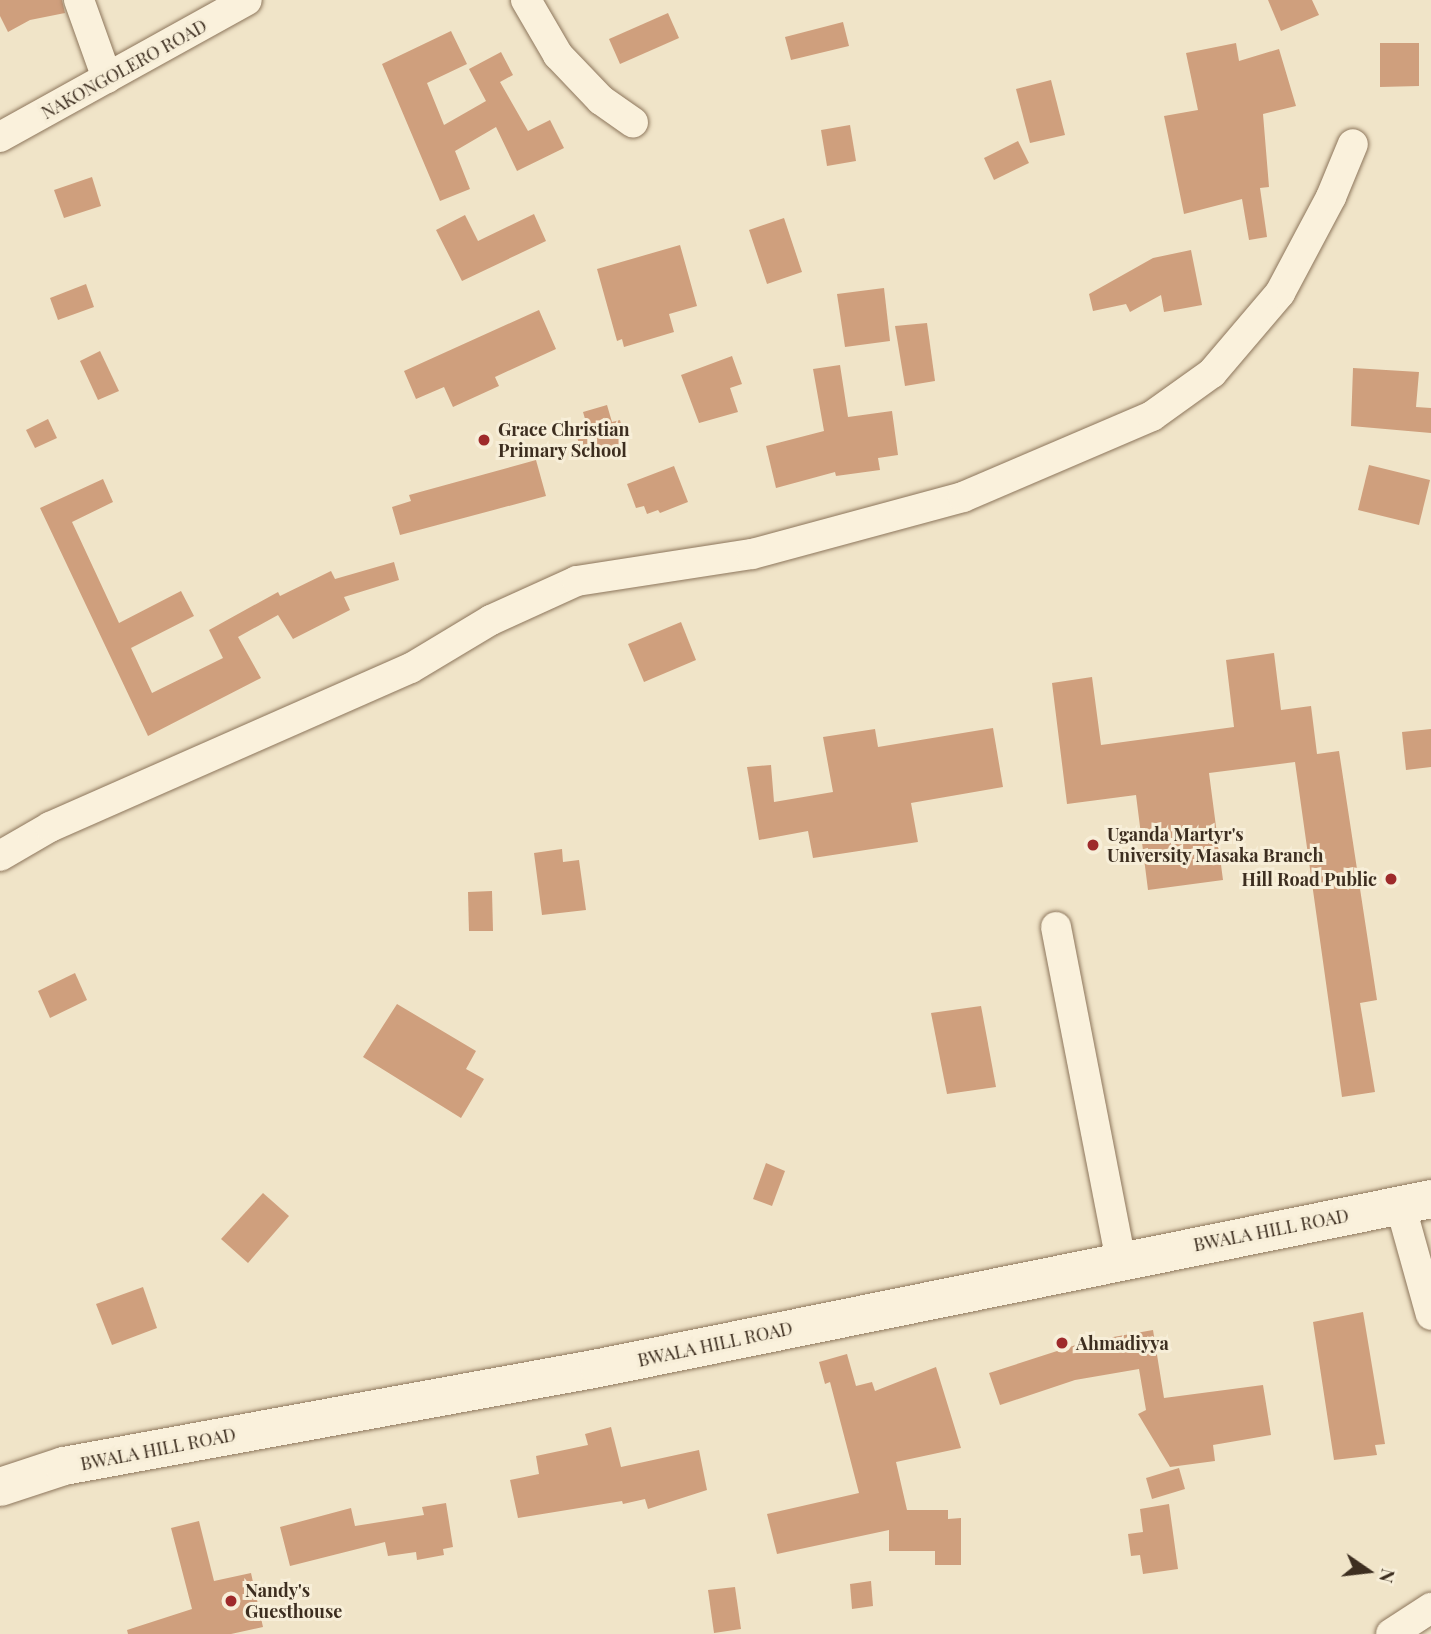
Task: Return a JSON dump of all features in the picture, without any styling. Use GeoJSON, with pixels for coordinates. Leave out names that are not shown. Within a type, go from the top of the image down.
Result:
{"type":"FeatureCollection","features":[{"type":"Feature","properties":{"kind":"street"},"geometry":{"type":"LineString","coordinates":[[79,0],[107,78]]}},
{"type":"Feature","properties":{"kind":"street","name":"NAKONGOLERO ROAD"},"geometry":{"type":"LineString","coordinates":[[0,137],[247,0]]}},
{"type":"Feature","properties":{"kind":"street"},"geometry":{"type":"LineString","coordinates":[[526,0],[558,55],[601,100],[633,122]]}},
{"type":"Feature","properties":{"kind":"street"},"geometry":{"type":"LineString","coordinates":[[0,856],[62,822],[411,668],[500,616],[577,580],[752,554],[963,497],[1152,416],[1212,373],[1280,293],[1331,197],[1353,144]]}},
{"type":"Feature","properties":{"kind":"street"},"geometry":{"type":"LineString","coordinates":[[1056,927],[1121,1260]]}},
{"type":"Feature","properties":{"kind":"street"},"geometry":{"type":"LineString","coordinates":[[1415,1201],[1431,1315]]}},
{"type":"Feature","properties":{"kind":"street","name":"BWALA HILL ROAD"},"geometry":{"type":"LineString","coordinates":[[0,1487],[64,1466],[599,1368],[1415,1201]]}},
{"type":"Feature","properties":{"kind":"street"},"geometry":{"type":"LineString","coordinates":[[1391,1634],[1431,1608]]}},
{"type":"Feature","properties":{"kind":"building"},"geometry":{"type":"Polygon","coordinates":[[[0,0],[62,0],[65,13],[30,20],[8,32],[0,16],[0,0]]]}},
{"type":"Feature","properties":{"kind":"building"},"geometry":{"type":"Polygon","coordinates":[[[1268,0],[1312,0],[1319,15],[1281,31],[1268,0]]]}},
{"type":"Feature","properties":{"kind":"building"},"geometry":{"type":"Polygon","coordinates":[[[668,13],[679,38],[620,64],[609,39],[668,13]]]}},
{"type":"Feature","properties":{"kind":"building"},"geometry":{"type":"Polygon","coordinates":[[[843,22],[849,46],[791,60],[785,37],[843,22]]]}},
{"type":"Feature","properties":{"kind":"building"},"geometry":{"type":"Polygon","coordinates":[[[451,31],[467,64],[427,83],[444,125],[486,101],[469,69],[501,52],[513,75],[500,82],[528,131],[550,120],[564,148],[517,171],[496,127],[455,151],[470,189],[440,201],[382,64],[451,31]]]}},
{"type":"Feature","properties":{"kind":"building"},"geometry":{"type":"Polygon","coordinates":[[[1236,43],[1239,61],[1279,49],[1296,106],[1263,114],[1269,187],[1260,188],[1267,237],[1249,240],[1242,199],[1184,214],[1164,116],[1198,110],[1186,53],[1236,43]]]}},
{"type":"Feature","properties":{"kind":"building"},"geometry":{"type":"Polygon","coordinates":[[[1380,43],[1419,43],[1419,86],[1380,87],[1380,43]]]}},
{"type":"Feature","properties":{"kind":"building"},"geometry":{"type":"Polygon","coordinates":[[[1051,80],[1065,135],[1030,143],[1016,89],[1051,80]]]}},
{"type":"Feature","properties":{"kind":"building"},"geometry":{"type":"Polygon","coordinates":[[[850,125],[856,161],[827,166],[821,130],[850,125]]]}},
{"type":"Feature","properties":{"kind":"building"},"geometry":{"type":"Polygon","coordinates":[[[1018,141],[1029,163],[994,180],[984,158],[1018,141]]]}},
{"type":"Feature","properties":{"kind":"building"},"geometry":{"type":"Polygon","coordinates":[[[92,177],[101,206],[64,218],[54,190],[92,177]]]}},
{"type":"Feature","properties":{"kind":"building"},"geometry":{"type":"Polygon","coordinates":[[[534,214],[546,241],[462,281],[436,230],[465,215],[478,241],[534,214]]]}},
{"type":"Feature","properties":{"kind":"building"},"geometry":{"type":"Polygon","coordinates":[[[784,218],[802,272],[767,284],[749,230],[784,218]]]}},
{"type":"Feature","properties":{"kind":"building"},"geometry":{"type":"Polygon","coordinates":[[[680,245],[697,306],[669,314],[674,332],[624,347],[622,339],[617,341],[597,269],[680,245]]]}},
{"type":"Feature","properties":{"kind":"building"},"geometry":{"type":"Polygon","coordinates":[[[1191,250],[1202,305],[1164,312],[1161,295],[1130,312],[1126,304],[1093,311],[1089,294],[1153,258],[1191,250]]]}},
{"type":"Feature","properties":{"kind":"building"},"geometry":{"type":"Polygon","coordinates":[[[86,284],[94,307],[58,320],[50,298],[86,284]]]}},
{"type":"Feature","properties":{"kind":"building"},"geometry":{"type":"Polygon","coordinates":[[[884,288],[890,341],[845,347],[837,294],[884,288]]]}},
{"type":"Feature","properties":{"kind":"building"},"geometry":{"type":"Polygon","coordinates":[[[539,310],[556,349],[495,377],[499,386],[453,407],[444,387],[416,399],[404,371],[539,310]]]}},
{"type":"Feature","properties":{"kind":"building"},"geometry":{"type":"Polygon","coordinates":[[[927,323],[935,381],[905,386],[895,326],[927,323]]]}},
{"type":"Feature","properties":{"kind":"building"},"geometry":{"type":"Polygon","coordinates":[[[100,351],[119,391],[98,400],[80,361],[100,351]]]}},
{"type":"Feature","properties":{"kind":"building"},"geometry":{"type":"Polygon","coordinates":[[[732,356],[742,384],[730,388],[738,412],[699,423],[681,375],[732,356]]]}},
{"type":"Feature","properties":{"kind":"building"},"geometry":{"type":"Polygon","coordinates":[[[840,365],[848,417],[892,411],[898,455],[878,458],[880,470],[836,476],[835,472],[776,488],[766,446],[824,431],[813,369],[840,365]]]}},
{"type":"Feature","properties":{"kind":"building"},"geometry":{"type":"Polygon","coordinates":[[[1353,368],[1419,372],[1416,407],[1431,408],[1431,433],[1351,426],[1353,368]]]}},
{"type":"Feature","properties":{"kind":"building"},"geometry":{"type":"Polygon","coordinates":[[[607,405],[612,422],[620,420],[627,445],[583,458],[576,433],[588,429],[583,412],[607,405]]]}},
{"type":"Feature","properties":{"kind":"building"},"geometry":{"type":"Polygon","coordinates":[[[48,419],[57,438],[35,448],[26,430],[48,419]]]}},
{"type":"Feature","properties":{"kind":"building"},"geometry":{"type":"Polygon","coordinates":[[[536,460],[546,496],[400,535],[392,507],[411,501],[409,495],[536,460]]]}},
{"type":"Feature","properties":{"kind":"building"},"geometry":{"type":"Polygon","coordinates":[[[1369,465],[1430,480],[1419,525],[1358,510],[1369,465]]]}},
{"type":"Feature","properties":{"kind":"building"},"geometry":{"type":"Polygon","coordinates":[[[674,466],[688,502],[660,513],[658,510],[647,514],[644,506],[636,508],[627,484],[674,466]]]}},
{"type":"Feature","properties":{"kind":"building"},"geometry":{"type":"Polygon","coordinates":[[[103,479],[113,502],[72,522],[119,623],[181,591],[194,616],[131,648],[152,693],[223,658],[209,630],[278,592],[280,596],[331,571],[335,579],[394,562],[399,580],[344,597],[350,610],[293,639],[278,615],[238,637],[261,678],[148,736],[40,508],[103,479]]]}},
{"type":"Feature","properties":{"kind":"building"},"geometry":{"type":"Polygon","coordinates":[[[681,622],[696,660],[644,682],[628,644],[681,622]]]}},
{"type":"Feature","properties":{"kind":"building"},"geometry":{"type":"Polygon","coordinates":[[[1274,653],[1281,710],[1311,706],[1317,754],[1339,751],[1377,1000],[1360,1003],[1375,1092],[1342,1097],[1295,762],[1209,773],[1223,880],[1148,890],[1136,795],[1067,804],[1052,683],[1092,677],[1101,745],[1234,727],[1226,660],[1274,653]]]}},
{"type":"Feature","properties":{"kind":"building"},"geometry":{"type":"Polygon","coordinates":[[[993,728],[1003,787],[911,803],[918,842],[813,858],[808,831],[759,840],[747,767],[771,765],[774,802],[833,792],[823,737],[875,729],[878,747],[993,728]]]}},
{"type":"Feature","properties":{"kind":"building"},"geometry":{"type":"Polygon","coordinates":[[[1431,729],[1431,767],[1406,770],[1402,732],[1431,729]]]}},
{"type":"Feature","properties":{"kind":"building"},"geometry":{"type":"Polygon","coordinates":[[[562,849],[563,862],[579,860],[586,910],[542,915],[534,853],[562,849]]]}},
{"type":"Feature","properties":{"kind":"building"},"geometry":{"type":"Polygon","coordinates":[[[492,891],[493,931],[469,931],[468,892],[492,891]]]}},
{"type":"Feature","properties":{"kind":"building"},"geometry":{"type":"Polygon","coordinates":[[[75,973],[87,1000],[50,1018],[38,991],[75,973]]]}},
{"type":"Feature","properties":{"kind":"building"},"geometry":{"type":"Polygon","coordinates":[[[397,1004],[476,1051],[466,1069],[484,1079],[461,1118],[363,1057],[397,1004]]]}},
{"type":"Feature","properties":{"kind":"building"},"geometry":{"type":"Polygon","coordinates":[[[981,1006],[996,1087],[947,1094],[931,1013],[981,1006]]]}},
{"type":"Feature","properties":{"kind":"building"},"geometry":{"type":"Polygon","coordinates":[[[766,1163],[785,1171],[772,1206],[753,1199],[766,1163]]]}},
{"type":"Feature","properties":{"kind":"building"},"geometry":{"type":"Polygon","coordinates":[[[263,1193],[289,1216],[248,1263],[221,1239],[263,1193]]]}},
{"type":"Feature","properties":{"kind":"building"},"geometry":{"type":"Polygon","coordinates":[[[143,1287],[157,1328],[112,1345],[96,1304],[143,1287]]]}},
{"type":"Feature","properties":{"kind":"building"},"geometry":{"type":"Polygon","coordinates":[[[1363,1312],[1385,1444],[1375,1445],[1377,1455],[1334,1460],[1313,1322],[1363,1312]]]}},
{"type":"Feature","properties":{"kind":"building"},"geometry":{"type":"Polygon","coordinates":[[[1153,1330],[1164,1398],[1263,1385],[1271,1435],[1213,1445],[1215,1461],[1170,1467],[1138,1414],[1146,1410],[1139,1369],[1075,1380],[1000,1405],[989,1373],[1085,1342],[1153,1330]]]}},
{"type":"Feature","properties":{"kind":"building"},"geometry":{"type":"Polygon","coordinates":[[[847,1354],[856,1386],[872,1382],[875,1391],[936,1367],[961,1448],[896,1462],[907,1510],[948,1510],[948,1519],[961,1518],[961,1565],[935,1565],[935,1551],[889,1551],[889,1530],[777,1554],[767,1514],[859,1493],[830,1382],[825,1384],[819,1362],[847,1354]]]}},
{"type":"Feature","properties":{"kind":"building"},"geometry":{"type":"Polygon","coordinates":[[[611,1427],[621,1467],[699,1450],[707,1490],[648,1509],[645,1499],[518,1518],[510,1480],[539,1474],[536,1456],[588,1445],[585,1434],[611,1427]]]}},
{"type":"Feature","properties":{"kind":"building"},"geometry":{"type":"Polygon","coordinates":[[[1179,1468],[1185,1489],[1152,1499],[1146,1478],[1179,1468]]]}},
{"type":"Feature","properties":{"kind":"building"},"geometry":{"type":"Polygon","coordinates":[[[446,1503],[453,1547],[443,1549],[444,1555],[417,1560],[416,1552],[388,1556],[385,1542],[290,1566],[280,1527],[351,1508],[355,1526],[424,1515],[422,1507],[446,1503]]]}},
{"type":"Feature","properties":{"kind":"building"},"geometry":{"type":"Polygon","coordinates":[[[1169,1504],[1178,1569],[1143,1574],[1140,1555],[1131,1556],[1128,1534],[1143,1532],[1140,1509],[1169,1504]]]}},
{"type":"Feature","properties":{"kind":"building"},"geometry":{"type":"Polygon","coordinates":[[[199,1521],[214,1581],[251,1573],[263,1627],[231,1634],[128,1634],[127,1630],[192,1609],[171,1528],[199,1521]]]}},
{"type":"Feature","properties":{"kind":"building"},"geometry":{"type":"Polygon","coordinates":[[[871,1581],[873,1606],[852,1609],[850,1584],[871,1581]]]}},
{"type":"Feature","properties":{"kind":"building"},"geometry":{"type":"Polygon","coordinates":[[[735,1587],[741,1629],[714,1633],[708,1590],[735,1587]]]}},
{"type":"Feature","properties":{"kind":"place","name":"Grace Christian Primary School"},"geometry":{"type":"Point","coordinates":[484,440]}},
{"type":"Feature","properties":{"kind":"place","name":"Uganda Martyr's University Masaka Branch"},"geometry":{"type":"Point","coordinates":[1093,845]}},
{"type":"Feature","properties":{"kind":"place","name":"Hill Road Public"},"geometry":{"type":"Point","coordinates":[1391,879]}},
{"type":"Feature","properties":{"kind":"place","name":"Ahmadiyya"},"geometry":{"type":"Point","coordinates":[1062,1343]}},
{"type":"Feature","properties":{"kind":"place","name":"Nandy's Guesthouse"},"geometry":{"type":"Point","coordinates":[231,1601]}}]}
